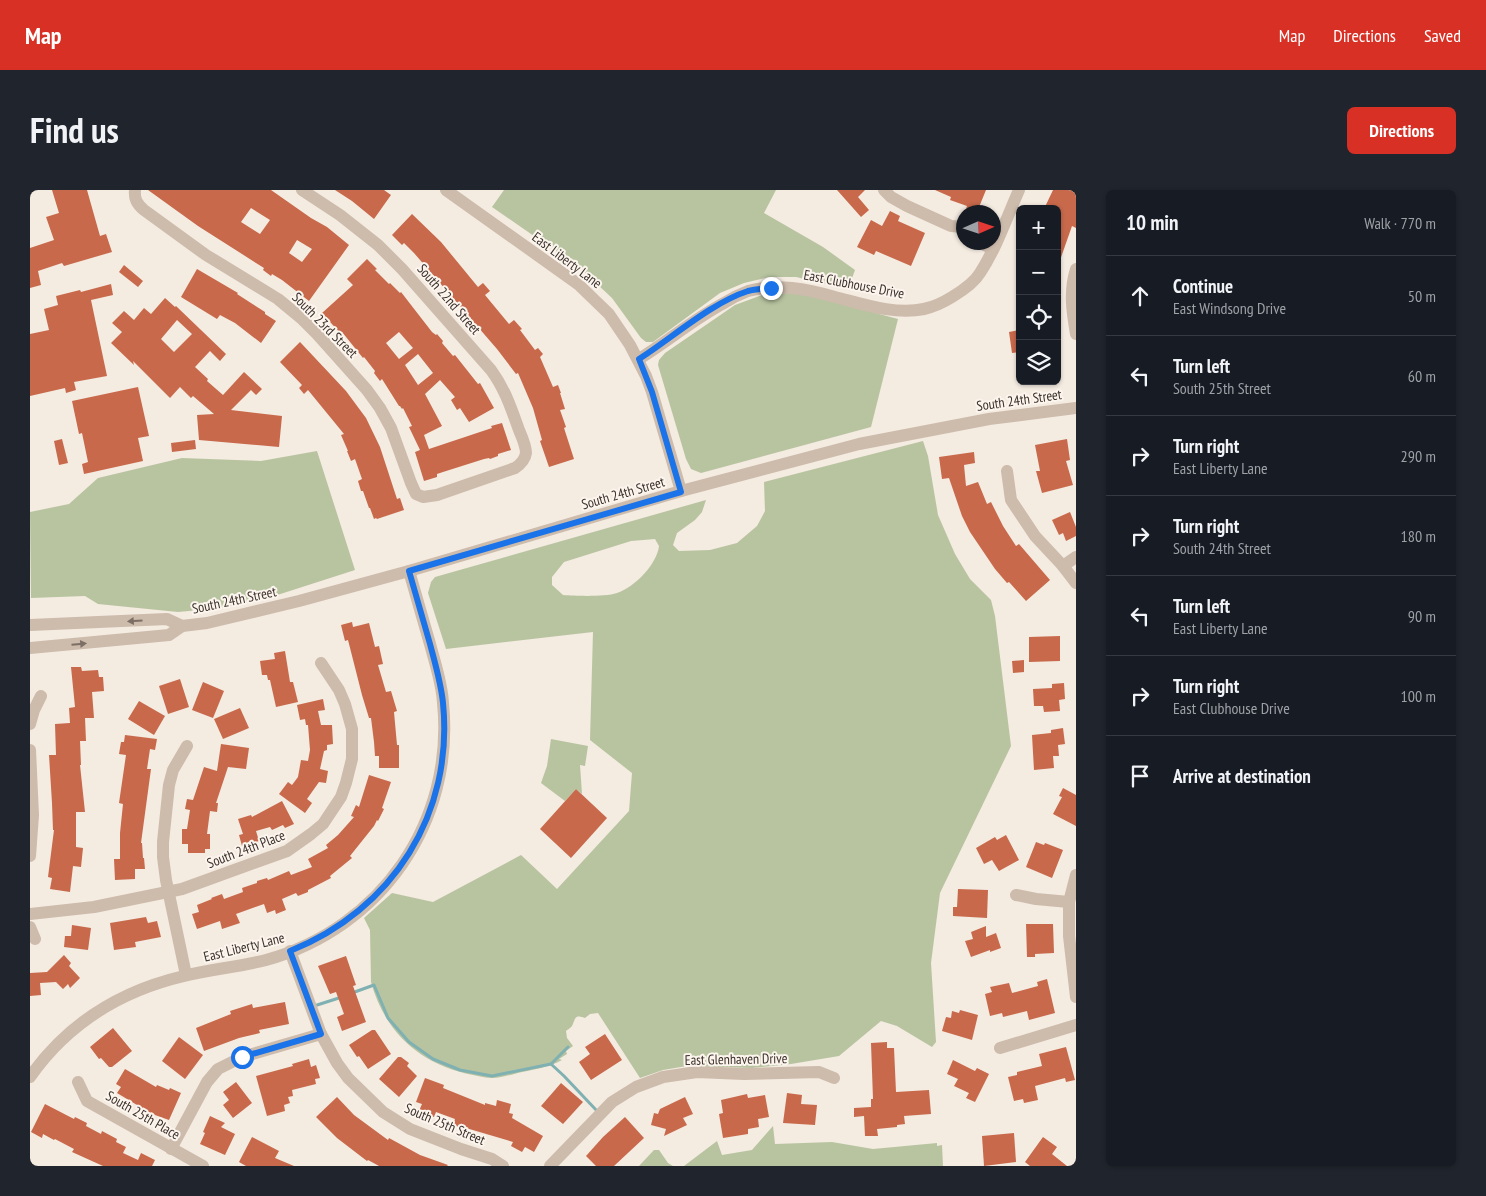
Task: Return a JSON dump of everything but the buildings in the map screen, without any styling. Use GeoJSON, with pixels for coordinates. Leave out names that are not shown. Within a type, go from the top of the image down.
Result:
{"type":"FeatureCollection","features":[{"type":"Feature","properties":{"kind":"street","name":"South 22nd Street"},"geometry":{"type":"LineString","coordinates":[[302,190],[340,215],[378,246],[402,269],[491,370],[508,397],[526,451],[524,462],[515,468],[437,495],[423,497]]}},
{"type":"Feature","properties":{"kind":"street","name":"East Liberty Lane"},"geometry":{"type":"LineString","coordinates":[[446,190],[578,284],[609,314],[639,359],[652,392],[681,492]]}},
{"type":"Feature","properties":{"kind":"street"},"geometry":{"type":"LineString","coordinates":[[884,190],[906,206],[956,230]]}},
{"type":"Feature","properties":{"kind":"street","name":"East Clubhouse Drive"},"geometry":{"type":"LineString","coordinates":[[1001,227],[1019,190]]}},
{"type":"Feature","properties":{"kind":"street","name":"South 23rd Street"},"geometry":{"type":"LineString","coordinates":[[135,194],[138,205],[144,210],[206,254],[285,305],[317,334],[367,390],[380,408],[391,428],[410,483],[416,494],[423,497]]}},
{"type":"Feature","properties":{"kind":"street","name":"East Clubhouse Drive"},"geometry":{"type":"LineString","coordinates":[[639,359],[703,315],[749,291],[788,287],[810,290],[866,305],[899,311],[925,309],[957,294],[969,285],[979,274],[990,250]]}},
{"type":"Feature","properties":{"kind":"street"},"geometry":{"type":"LineString","coordinates":[[1076,268],[1072,282],[1071,303],[1076,334]]}},
{"type":"Feature","properties":{"kind":"street","name":"South 24th Street"},"geometry":{"type":"LineString","coordinates":[[30,648],[169,635],[182,626],[207,623],[252,613],[409,571],[681,492],[858,444],[989,419],[1076,408]]}},
{"type":"Feature","properties":{"kind":"street"},"geometry":{"type":"LineString","coordinates":[[1007,471],[1011,500],[1035,536],[1076,583]]}},
{"type":"Feature","properties":{"kind":"street"},"geometry":{"type":"LineString","coordinates":[[1063,566],[1076,557]]}},
{"type":"Feature","properties":{"kind":"street","name":"East Liberty Lane"},"geometry":{"type":"LineString","coordinates":[[30,1078],[40,1062],[60,1041],[86,1019],[112,1002],[162,981],[266,960],[326,935],[360,911],[394,876],[414,846],[434,801],[444,755],[445,736],[443,702],[437,670],[409,571]]}},
{"type":"Feature","properties":{"kind":"street","name":"South 24th Street"},"geometry":{"type":"LineString","coordinates":[[30,625],[167,619],[182,626]]}},
{"type":"Feature","properties":{"kind":"street","name":"South 24th Place"},"geometry":{"type":"LineString","coordinates":[[30,914],[94,907],[182,889],[287,851],[312,834],[323,824],[346,784],[352,759],[353,744],[352,729],[345,704],[339,690],[321,663]]}},
{"type":"Feature","properties":{"kind":"street"},"geometry":{"type":"LineString","coordinates":[[30,724],[41,696]]}},
{"type":"Feature","properties":{"kind":"street"},"geometry":{"type":"LineString","coordinates":[[186,975],[168,892],[163,842],[169,785],[173,770],[187,746]]}},
{"type":"Feature","properties":{"kind":"street"},"geometry":{"type":"LineString","coordinates":[[30,750],[33,815],[30,856]]}},
{"type":"Feature","properties":{"kind":"street"},"geometry":{"type":"LineString","coordinates":[[1076,875],[1069,902],[1069,936],[1076,997]]}},
{"type":"Feature","properties":{"kind":"street"},"geometry":{"type":"LineString","coordinates":[[1016,895],[1069,902]]}},
{"type":"Feature","properties":{"kind":"street"},"geometry":{"type":"LineString","coordinates":[[30,927],[35,939]]}},
{"type":"Feature","properties":{"kind":"street","name":"South 25th Street"},"geometry":{"type":"LineString","coordinates":[[290,951],[321,1034],[337,1063],[348,1078],[383,1112],[410,1129],[492,1160],[503,1166]]}},
{"type":"Feature","properties":{"kind":"street"},"geometry":{"type":"LineString","coordinates":[[1000,1048],[1076,1025]]}},
{"type":"Feature","properties":{"kind":"street"},"geometry":{"type":"LineString","coordinates":[[171,1148],[207,1082],[218,1069],[242,1057],[321,1034]]}},
{"type":"Feature","properties":{"kind":"street","name":"East Glenhaven Drive"},"geometry":{"type":"LineString","coordinates":[[550,1166],[612,1102],[636,1087],[663,1077],[697,1072],[744,1074],[819,1072],[834,1078]]}},
{"type":"Feature","properties":{"kind":"street","name":"South 25th Place"},"geometry":{"type":"LineString","coordinates":[[78,1082],[87,1101],[203,1166]]}},
{"type":"Feature","properties":{"kind":"green space"},"geometry":{"type":"Polygon","coordinates":[[[504,190],[776,190],[764,213],[823,247],[855,270],[848,289],[796,277],[769,277],[744,283],[720,293],[653,342],[646,342],[641,338],[612,298],[580,268],[492,207],[504,190]]]}},
{"type":"Feature","properties":{"kind":"green space"},"geometry":{"type":"Polygon","coordinates":[[[804,294],[898,319],[871,427],[701,473],[691,469],[686,459],[658,365],[659,360],[665,353],[735,305],[762,295],[804,294]]]}},
{"type":"Feature","properties":{"kind":"green space"},"geometry":{"type":"Polygon","coordinates":[[[923,441],[928,456],[938,515],[955,554],[970,579],[991,600],[995,616],[1011,746],[940,893],[931,963],[936,1042],[932,1047],[897,1026],[881,1021],[839,1056],[752,1068],[687,1066],[663,1070],[640,1078],[598,1013],[590,1014],[585,1018],[577,1017],[572,1027],[566,1031],[567,1038],[573,1046],[566,1051],[567,1054],[559,1059],[562,1060],[538,1069],[487,1078],[454,1070],[422,1055],[396,1031],[377,1000],[371,982],[370,930],[364,918],[392,893],[433,902],[521,855],[557,889],[629,811],[632,773],[590,740],[593,632],[446,649],[428,593],[431,582],[435,577],[706,500],[702,512],[695,520],[677,533],[673,545],[679,551],[710,550],[737,543],[757,526],[765,511],[764,482],[923,441]],[[655,539],[631,541],[564,562],[552,577],[552,585],[563,595],[598,596],[617,593],[631,586],[644,574],[654,560],[659,546],[655,539]]]}},
{"type":"Feature","properties":{"kind":"green space"},"geometry":{"type":"Polygon","coordinates":[[[317,451],[355,570],[268,598],[221,608],[178,612],[98,604],[85,596],[31,598],[30,512],[69,504],[98,478],[182,458],[261,461],[317,451]]]}},
{"type":"Feature","properties":{"kind":"green space"},"geometry":{"type":"Polygon","coordinates":[[[551,739],[588,746],[585,766],[580,765],[582,794],[576,789],[565,801],[541,783],[547,766],[551,739]]]}},
{"type":"Feature","properties":{"kind":"green space"},"geometry":{"type":"Polygon","coordinates":[[[773,1126],[775,1144],[832,1142],[873,1149],[937,1143],[937,1146],[942,1145],[943,1166],[684,1166],[717,1141],[722,1155],[752,1150],[773,1126]]]}},
{"type":"Feature","properties":{"kind":"green space"},"geometry":{"type":"Polygon","coordinates":[[[654,1150],[659,1150],[668,1163],[673,1166],[639,1166],[654,1150]]]}},
{"type":"Feature","properties":{"kind":"waterway"},"geometry":{"type":"LineString","coordinates":[[352,993],[374,985],[388,1018],[409,1042],[433,1059],[460,1070],[492,1076],[551,1064],[598,1112]]}},
{"type":"Feature","properties":{"kind":"waterway"},"geometry":{"type":"LineString","coordinates":[[314,1006],[342,997]]}},
{"type":"Feature","properties":{"kind":"waterway"},"geometry":{"type":"LineString","coordinates":[[551,1064],[568,1047]]}},
{"type":"Feature","properties":{"kind":"route"},"geometry":{"type":"LineString","coordinates":[[242,1057],[321,1034],[290,951],[307,945],[343,924],[378,894],[394,876],[418,840],[431,809],[444,755],[443,702],[437,670],[409,571],[681,492],[652,392],[639,359],[703,315],[733,298],[749,291],[771,288]]}}]}
